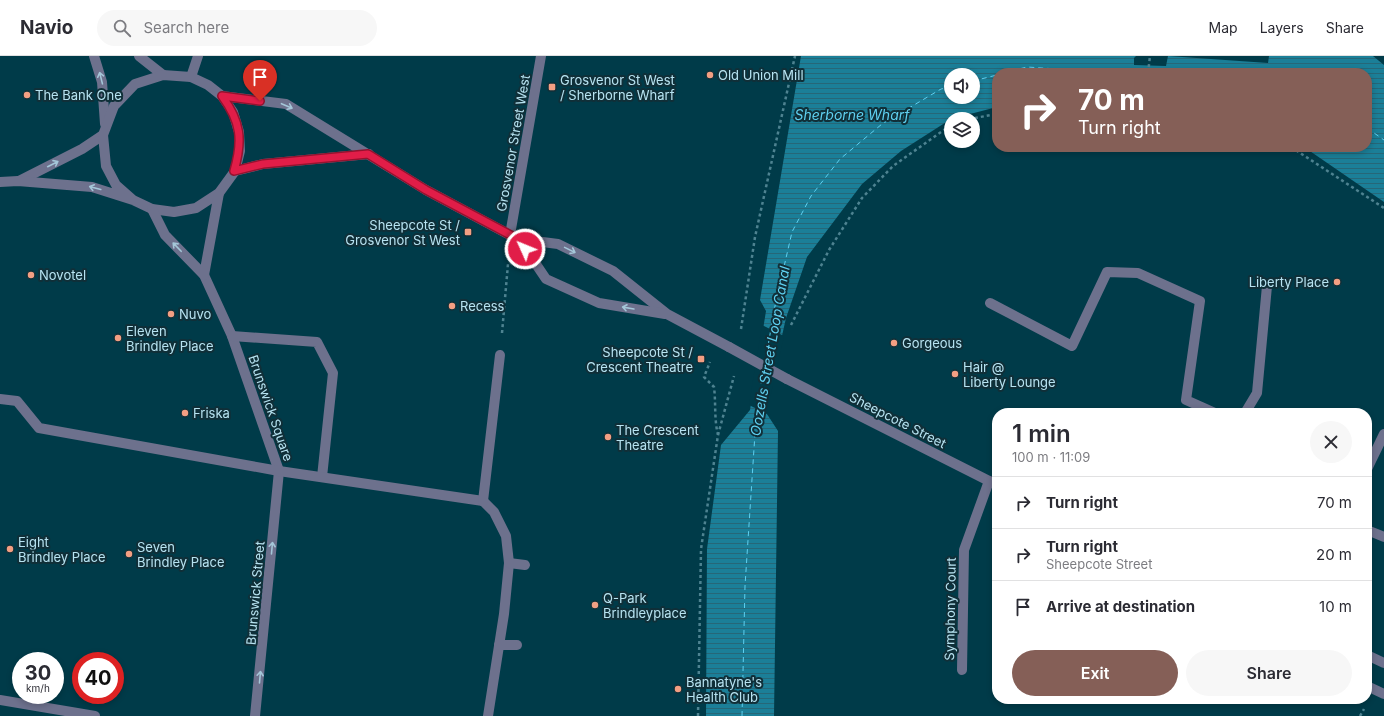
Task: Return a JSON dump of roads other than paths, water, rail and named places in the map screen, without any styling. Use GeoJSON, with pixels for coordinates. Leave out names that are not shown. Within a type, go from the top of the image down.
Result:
{"type":"FeatureCollection","features":[{"type":"Feature","properties":{"kind":"street"},"geometry":{"type":"LineString","coordinates":[[94,56],[102,82],[106,166],[116,185],[132,200]]}},
{"type":"Feature","properties":{"kind":"street"},"geometry":{"type":"LineString","coordinates":[[138,56],[162,75]]}},
{"type":"Feature","properties":{"kind":"street"},"geometry":{"type":"LineString","coordinates":[[191,77],[198,56]]}},
{"type":"Feature","properties":{"kind":"street","name":"Grosvenor Street West"},"geometry":{"type":"LineString","coordinates":[[514,237],[541,56]]}},
{"type":"Feature","properties":{"kind":"street"},"geometry":{"type":"LineString","coordinates":[[0,182],[18,181],[92,187],[132,200],[152,210],[174,212],[196,208],[219,193],[234,171],[240,152],[239,132],[233,112],[222,96],[208,85],[191,77],[162,75],[135,84],[114,106],[104,131],[82,149],[18,181]]}},
{"type":"Feature","properties":{"kind":"street"},"geometry":{"type":"LineString","coordinates":[[222,96],[286,104],[426,190],[514,237],[558,244],[613,271],[667,314]]}},
{"type":"Feature","properties":{"kind":"street"},"geometry":{"type":"LineString","coordinates":[[234,171],[263,164],[368,154]]}},
{"type":"Feature","properties":{"kind":"street"},"geometry":{"type":"LineString","coordinates":[[204,275],[219,193]]}},
{"type":"Feature","properties":{"kind":"street","name":"Brunswick Square"},"geometry":{"type":"LineString","coordinates":[[152,210],[165,235],[204,275],[232,336],[279,471],[483,500]]}},
{"type":"Feature","properties":{"kind":"street"},"geometry":{"type":"LineString","coordinates":[[514,237],[546,279],[600,303],[667,314]]}},
{"type":"Feature","properties":{"kind":"street"},"geometry":{"type":"LineString","coordinates":[[990,303],[1072,346],[1108,272],[1138,273],[1200,302],[1186,400],[1204,408]]}},
{"type":"Feature","properties":{"kind":"street"},"geometry":{"type":"LineString","coordinates":[[1248,408],[1257,392],[1267,286]]}},
{"type":"Feature","properties":{"kind":"street","name":"Sheepcote Street"},"geometry":{"type":"LineString","coordinates":[[667,314],[787,379],[992,482]]}},
{"type":"Feature","properties":{"kind":"street","name":"Brunswick Square"},"geometry":{"type":"LineString","coordinates":[[232,336],[317,342],[333,373],[322,477]]}},
{"type":"Feature","properties":{"kind":"street"},"geometry":{"type":"LineString","coordinates":[[488,716],[499,645],[509,563],[506,536],[494,512],[483,500],[500,356]]}},
{"type":"Feature","properties":{"kind":"street"},"geometry":{"type":"LineString","coordinates":[[0,399],[18,401],[39,428],[279,471]]}},
{"type":"Feature","properties":{"kind":"street"},"geometry":{"type":"LineString","coordinates":[[1372,459],[1384,434]]}},
{"type":"Feature","properties":{"kind":"street","name":"Brunswick Street"},"geometry":{"type":"LineString","coordinates":[[255,716],[279,471]]}},
{"type":"Feature","properties":{"kind":"street","name":"Symphony Court"},"geometry":{"type":"LineString","coordinates":[[962,670],[964,550],[992,485]]}},
{"type":"Feature","properties":{"kind":"street"},"geometry":{"type":"LineString","coordinates":[[1372,532],[1384,538]]}},
{"type":"Feature","properties":{"kind":"street"},"geometry":{"type":"LineString","coordinates":[[509,563],[525,565]]}},
{"type":"Feature","properties":{"kind":"street"},"geometry":{"type":"LineString","coordinates":[[499,645],[517,645]]}},
{"type":"Feature","properties":{"kind":"street"},"geometry":{"type":"LineString","coordinates":[[1372,657],[1384,663]]}},
{"type":"Feature","properties":{"kind":"street"},"geometry":{"type":"LineString","coordinates":[[1372,688],[1384,694]]}},
{"type":"Feature","properties":{"kind":"street"},"geometry":{"type":"LineString","coordinates":[[0,700],[95,716]]}},
{"type":"Feature","properties":{"kind":"water"},"geometry":{"type":"Polygon","coordinates":[[[801,56],[1136,56],[1134,58],[1134,65],[1166,66],[1168,56],[1268,63],[1269,56],[1373,56],[1384,65],[1384,202],[1311,152],[1372,152],[1372,68],[992,68],[992,108],[978,112],[944,112],[944,123],[901,151],[862,184],[807,257],[786,318],[765,411],[778,431],[774,716],[706,716],[707,549],[721,445],[750,410],[766,311],[760,300],[801,56]]]}},
{"type":"Feature","properties":{"kind":"place","name":"Old Union Mill"},"geometry":{"type":"Point","coordinates":[710,75]}},
{"type":"Feature","properties":{"kind":"place","name":"Grosvenor St West / Sherborne Wharf"},"geometry":{"type":"Point","coordinates":[552,87]}},
{"type":"Feature","properties":{"kind":"place","name":"The Bank One"},"geometry":{"type":"Point","coordinates":[27,95]}},
{"type":"Feature","properties":{"kind":"place","name":"Sheepcote St / Grosvenor St West"},"geometry":{"type":"Point","coordinates":[468,232]}},
{"type":"Feature","properties":{"kind":"place","name":"Novotel"},"geometry":{"type":"Point","coordinates":[31,275]}},
{"type":"Feature","properties":{"kind":"place","name":"Liberty Place"},"geometry":{"type":"Point","coordinates":[1337,282]}},
{"type":"Feature","properties":{"kind":"place","name":"Recess"},"geometry":{"type":"Point","coordinates":[452,306]}},
{"type":"Feature","properties":{"kind":"place","name":"Nuvo"},"geometry":{"type":"Point","coordinates":[171,314]}},
{"type":"Feature","properties":{"kind":"place","name":"Eleven Brindley Place"},"geometry":{"type":"Point","coordinates":[118,338]}},
{"type":"Feature","properties":{"kind":"place","name":"Gorgeous"},"geometry":{"type":"Point","coordinates":[894,343]}},
{"type":"Feature","properties":{"kind":"place","name":"Sheepcote St / Crescent Theatre"},"geometry":{"type":"Point","coordinates":[701,359]}},
{"type":"Feature","properties":{"kind":"place","name":"Hair @ Liberty Lounge"},"geometry":{"type":"Point","coordinates":[955,374]}},
{"type":"Feature","properties":{"kind":"place","name":"Friska"},"geometry":{"type":"Point","coordinates":[185,413]}},
{"type":"Feature","properties":{"kind":"place","name":"The Crescent Theatre"},"geometry":{"type":"Point","coordinates":[608,437]}},
{"type":"Feature","properties":{"kind":"place","name":"Eight Brindley Place"},"geometry":{"type":"Point","coordinates":[10,549]}},
{"type":"Feature","properties":{"kind":"place","name":"Seven Brindley Place"},"geometry":{"type":"Point","coordinates":[129,554]}},
{"type":"Feature","properties":{"kind":"place","name":"Q-Park Brindleyplace"},"geometry":{"type":"Point","coordinates":[595,605]}},
{"type":"Feature","properties":{"kind":"place","name":"Bannatyne's Health Club"},"geometry":{"type":"Point","coordinates":[678,689]}},
{"type":"Feature","properties":{"kind":"water label","name":"Sherborne Wharf"},"geometry":{"type":"Point","coordinates":[852,115]}},
{"type":"Feature","properties":{"kind":"water label","name":"Oozells Street Loop Canal"},"geometry":{"type":"Point","coordinates":[770,351]}}]}
